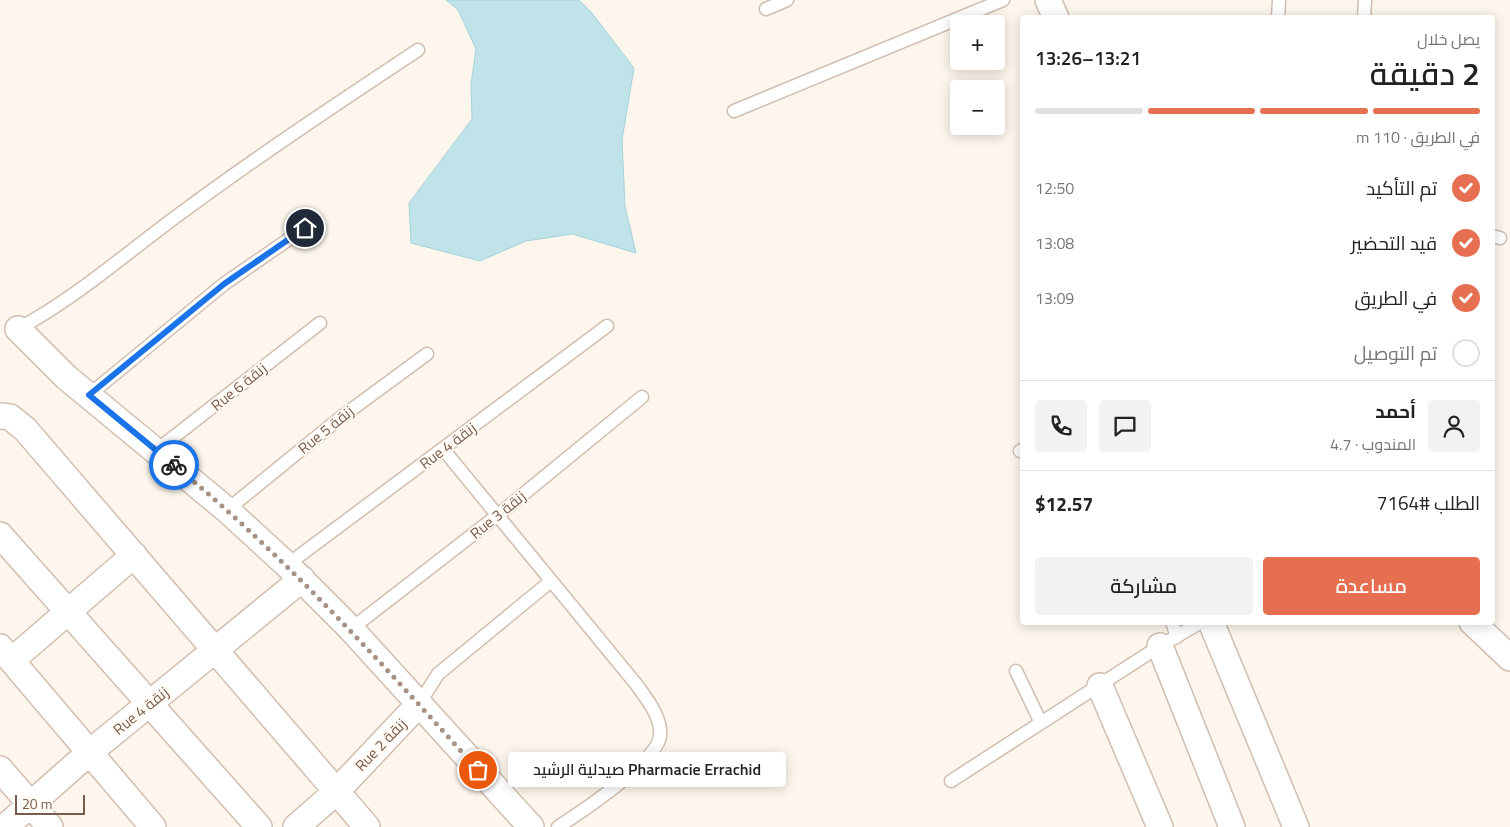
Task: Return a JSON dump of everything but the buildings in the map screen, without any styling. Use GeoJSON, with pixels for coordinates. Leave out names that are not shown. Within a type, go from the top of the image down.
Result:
{"type":"FeatureCollection","features":[{"type":"Feature","properties":{"kind":"street"},"geometry":{"type":"LineString","coordinates":[[1048,0],[1055,15]]}},
{"type":"Feature","properties":{"kind":"street"},"geometry":{"type":"LineString","coordinates":[[18,328],[66,377],[227,510],[294,572],[351,629],[531,827]]}},
{"type":"Feature","properties":{"kind":"street"},"geometry":{"type":"LineString","coordinates":[[0,416],[10,417],[25,429],[367,827]]}},
{"type":"Feature","properties":{"kind":"street"},"geometry":{"type":"LineString","coordinates":[[0,535],[259,827]]}},
{"type":"Feature","properties":{"kind":"street"},"geometry":{"type":"LineString","coordinates":[[134,555],[68,610],[6,654],[154,827]]}},
{"type":"Feature","properties":{"kind":"street","name":"Rue 4 زنقة"},"geometry":{"type":"LineString","coordinates":[[6,827],[90,752],[151,704],[214,650],[294,572]]}},
{"type":"Feature","properties":{"kind":"street"},"geometry":{"type":"LineString","coordinates":[[1212,625],[1296,827]]}},
{"type":"Feature","properties":{"kind":"street"},"geometry":{"type":"LineString","coordinates":[[1475,625],[1510,658]]}},
{"type":"Feature","properties":{"kind":"street"},"geometry":{"type":"LineString","coordinates":[[1168,641],[1232,827]]}},
{"type":"Feature","properties":{"kind":"street"},"geometry":{"type":"LineString","coordinates":[[1100,686],[1160,827]]}},
{"type":"Feature","properties":{"kind":"street","name":"Rue 2 زنقة"},"geometry":{"type":"LineString","coordinates":[[296,827],[336,792],[419,704]]}},
{"type":"Feature","properties":{"kind":"street"},"geometry":{"type":"LineString","coordinates":[[0,769],[50,827]]}},
{"type":"Feature","properties":{"kind":"lane"},"geometry":{"type":"LineString","coordinates":[[766,9],[787,0]]}},
{"type":"Feature","properties":{"kind":"lane"},"geometry":{"type":"LineString","coordinates":[[734,111],[1003,0]]}},
{"type":"Feature","properties":{"kind":"lane"},"geometry":{"type":"LineString","coordinates":[[1278,15],[1279,0]]}},
{"type":"Feature","properties":{"kind":"lane"},"geometry":{"type":"LineString","coordinates":[[1364,15],[1365,0]]}},
{"type":"Feature","properties":{"kind":"lane"},"geometry":{"type":"LineString","coordinates":[[18,328],[84,289],[165,225],[256,158],[418,50]]}},
{"type":"Feature","properties":{"kind":"lane"},"geometry":{"type":"LineString","coordinates":[[89,395],[224,284],[305,228]]}},
{"type":"Feature","properties":{"kind":"lane","name":"Rue 6 زنقة"},"geometry":{"type":"LineString","coordinates":[[156,450],[320,323]]}},
{"type":"Feature","properties":{"kind":"lane","name":"Rue 4 زنقة"},"geometry":{"type":"LineString","coordinates":[[294,572],[443,449],[607,326]]}},
{"type":"Feature","properties":{"kind":"lane","name":"Rue 5 زنقة"},"geometry":{"type":"LineString","coordinates":[[227,510],[340,418],[427,354]]}},
{"type":"Feature","properties":{"kind":"lane","name":"Rue 3 زنقة"},"geometry":{"type":"LineString","coordinates":[[351,629],[498,515],[642,397]]}},
{"type":"Feature","properties":{"kind":"lane"},"geometry":{"type":"LineString","coordinates":[[443,449],[636,684],[651,705],[660,734],[653,752],[638,767],[558,827]]}},
{"type":"Feature","properties":{"kind":"lane","name":"Rue 2 زنقة"},"geometry":{"type":"LineString","coordinates":[[419,704],[438,674],[551,581]]}},
{"type":"Feature","properties":{"kind":"lane"},"geometry":{"type":"LineString","coordinates":[[1168,641],[1171,625]]}},
{"type":"Feature","properties":{"kind":"lane"},"geometry":{"type":"LineString","coordinates":[[951,781],[1196,625]]}},
{"type":"Feature","properties":{"kind":"lane"},"geometry":{"type":"LineString","coordinates":[[1016,672],[1041,723]]}},
{"type":"Feature","properties":{"kind":"water"},"geometry":{"type":"Polygon","coordinates":[[[446,0],[579,0],[592,13],[634,68],[622,140],[625,206],[636,253],[572,234],[526,241],[480,261],[411,243],[409,203],[472,119],[471,84],[476,49],[458,10],[446,0]]]}},
{"type":"Feature","properties":{"kind":"way so far"},"geometry":{"type":"LineString","coordinates":[[174,465],[260,539],[351,629],[478,770]]}},
{"type":"Feature","properties":{"kind":"place","name":"Pharmacie Errachid صيدلية الرشيد"},"geometry":{"type":"Point","coordinates":[478,770]}},
{"type":"Feature","properties":{"kind":"route"},"geometry":{"type":"LineString","coordinates":[[174,465],[89,395],[224,284],[305,228]]}}]}
